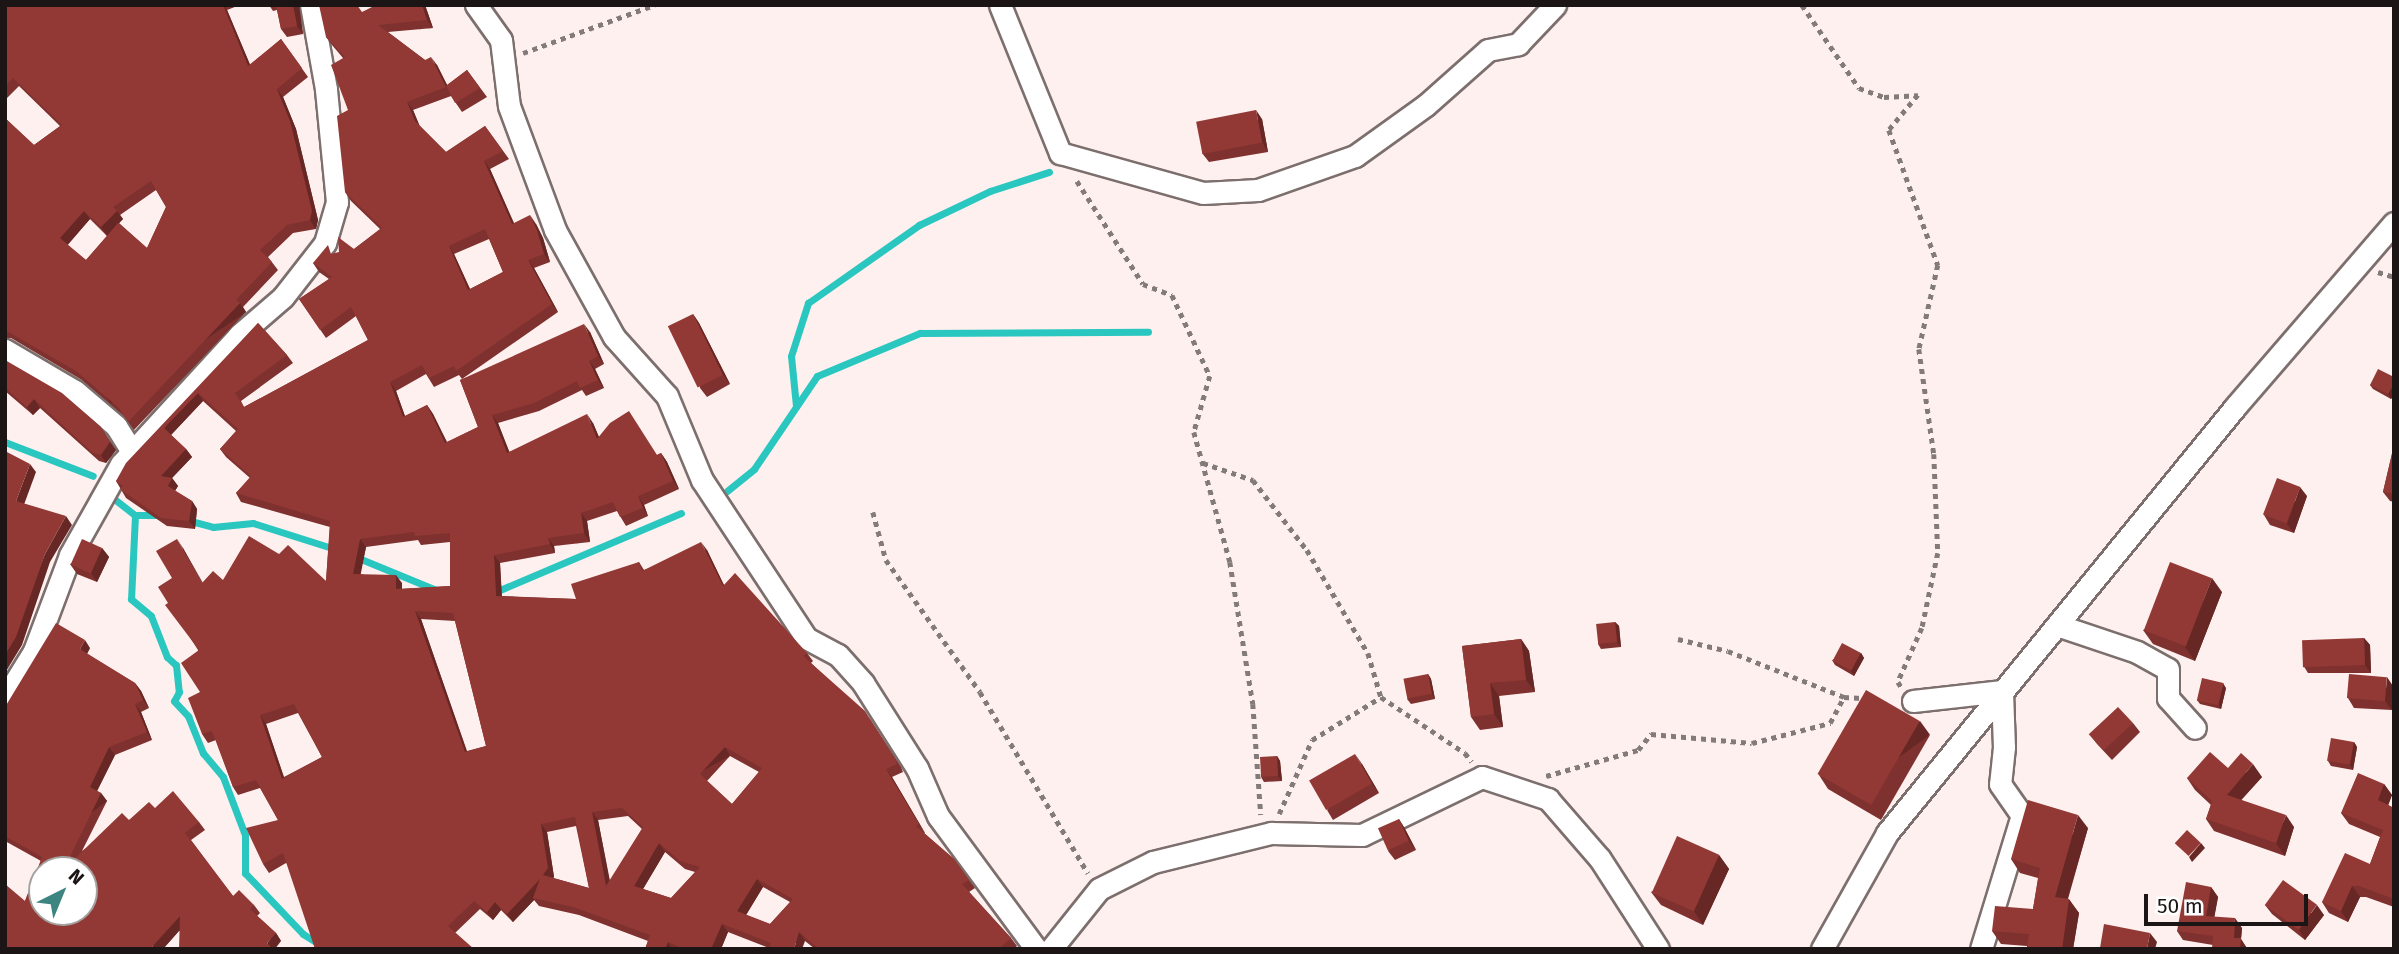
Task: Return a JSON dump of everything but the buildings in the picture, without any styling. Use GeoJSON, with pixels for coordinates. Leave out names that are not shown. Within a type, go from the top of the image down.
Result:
{"type":"FeatureCollection","features":[{"type":"Feature","properties":{"kind":"street"},"geometry":{"type":"LineString","coordinates":[[5,698],[25,671],[56,583],[122,466],[239,335],[283,297],[326,243],[337,202],[328,102],[311,5]]}},
{"type":"Feature","properties":{"kind":"street"},"geometry":{"type":"LineString","coordinates":[[475,5],[501,40],[507,58],[509,106],[555,230],[614,337],[667,396],[702,480],[806,638],[838,655],[863,683],[917,768],[938,816],[1036,949]]}},
{"type":"Feature","properties":{"kind":"street"},"geometry":{"type":"LineString","coordinates":[[1000,5],[1060,153],[1203,192],[1258,190],[1355,156],[1426,105],[1488,50],[1518,44],[1555,5]]}},
{"type":"Feature","properties":{"kind":"street"},"geometry":{"type":"LineString","coordinates":[[1822,949],[1887,833],[2235,407],[2394,223]]}},
{"type":"Feature","properties":{"kind":"street"},"geometry":{"type":"LineString","coordinates":[[5,349],[83,398],[116,426],[122,466]]}},
{"type":"Feature","properties":{"kind":"street"},"geometry":{"type":"LineString","coordinates":[[2057,625],[2137,652],[2168,669],[2168,698],[2195,728]]}},
{"type":"Feature","properties":{"kind":"street"},"geometry":{"type":"LineString","coordinates":[[1913,701],[2003,691]]}},
{"type":"Feature","properties":{"kind":"street"},"geometry":{"type":"LineString","coordinates":[[1981,949],[2022,815],[2000,783],[2004,747],[2003,691]]}},
{"type":"Feature","properties":{"kind":"street"},"geometry":{"type":"LineString","coordinates":[[1051,949],[1098,889],[1153,862],[1265,834],[1362,835],[1482,777],[1548,799],[1600,859],[1658,949]]}},
{"type":"Feature","properties":{"kind":"path"},"geometry":{"type":"LineString","coordinates":[[507,58],[654,5]]}},
{"type":"Feature","properties":{"kind":"path"},"geometry":{"type":"LineString","coordinates":[[1802,5],[1859,88],[1884,97],[1918,95],[1908,113],[1889,130],[1938,265],[1919,349],[1934,454],[1938,553],[1922,628],[1898,682],[1913,701]]}},
{"type":"Feature","properties":{"kind":"path"},"geometry":{"type":"LineString","coordinates":[[1060,153],[1143,284],[1172,295],[1210,376],[1194,432],[1230,562],[1253,704],[1265,834]]}},
{"type":"Feature","properties":{"kind":"path"},"geometry":{"type":"LineString","coordinates":[[1202,462],[1253,480],[1307,550],[1368,653],[1381,697],[1465,752],[1482,777]]}},
{"type":"Feature","properties":{"kind":"path"},"geometry":{"type":"LineString","coordinates":[[873,512],[886,560],[980,692],[1098,889]]}},
{"type":"Feature","properties":{"kind":"path"},"geometry":{"type":"LineString","coordinates":[[1678,639],[1728,651],[1844,697],[1872,699]]}},
{"type":"Feature","properties":{"kind":"path"},"geometry":{"type":"LineString","coordinates":[[1265,834],[1312,740],[1381,697]]}},
{"type":"Feature","properties":{"kind":"path"},"geometry":{"type":"LineString","coordinates":[[1510,786],[1638,750],[1651,734],[1752,743],[1830,723],[1844,697]]}},
{"type":"Feature","properties":{"kind":"waterway"},"geometry":{"type":"LineString","coordinates":[[796,406],[791,356],[808,303],[919,225],[990,191],[1049,172]]}},
{"type":"Feature","properties":{"kind":"waterway"},"geometry":{"type":"LineString","coordinates":[[727,491],[754,469],[817,376],[920,333],[1148,332]]}},
{"type":"Feature","properties":{"kind":"waterway"},"geometry":{"type":"LineString","coordinates":[[5,442],[93,476]]}},
{"type":"Feature","properties":{"kind":"waterway"},"geometry":{"type":"LineString","coordinates":[[113,498],[135,515],[159,515]]}},
{"type":"Feature","properties":{"kind":"waterway"},"geometry":{"type":"LineString","coordinates":[[495,592],[681,513]]}},
{"type":"Feature","properties":{"kind":"waterway"},"geometry":{"type":"LineString","coordinates":[[135,515],[131,599],[151,616],[167,657],[176,665],[179,692],[174,701],[188,716],[203,753],[223,777],[245,835],[245,873],[303,934],[327,949]]}},
{"type":"Feature","properties":{"kind":"waterway"},"geometry":{"type":"LineString","coordinates":[[187,520],[213,527],[253,523],[335,549]]}},
{"type":"Feature","properties":{"kind":"waterway"},"geometry":{"type":"LineString","coordinates":[[356,557],[439,591]]}}]}
